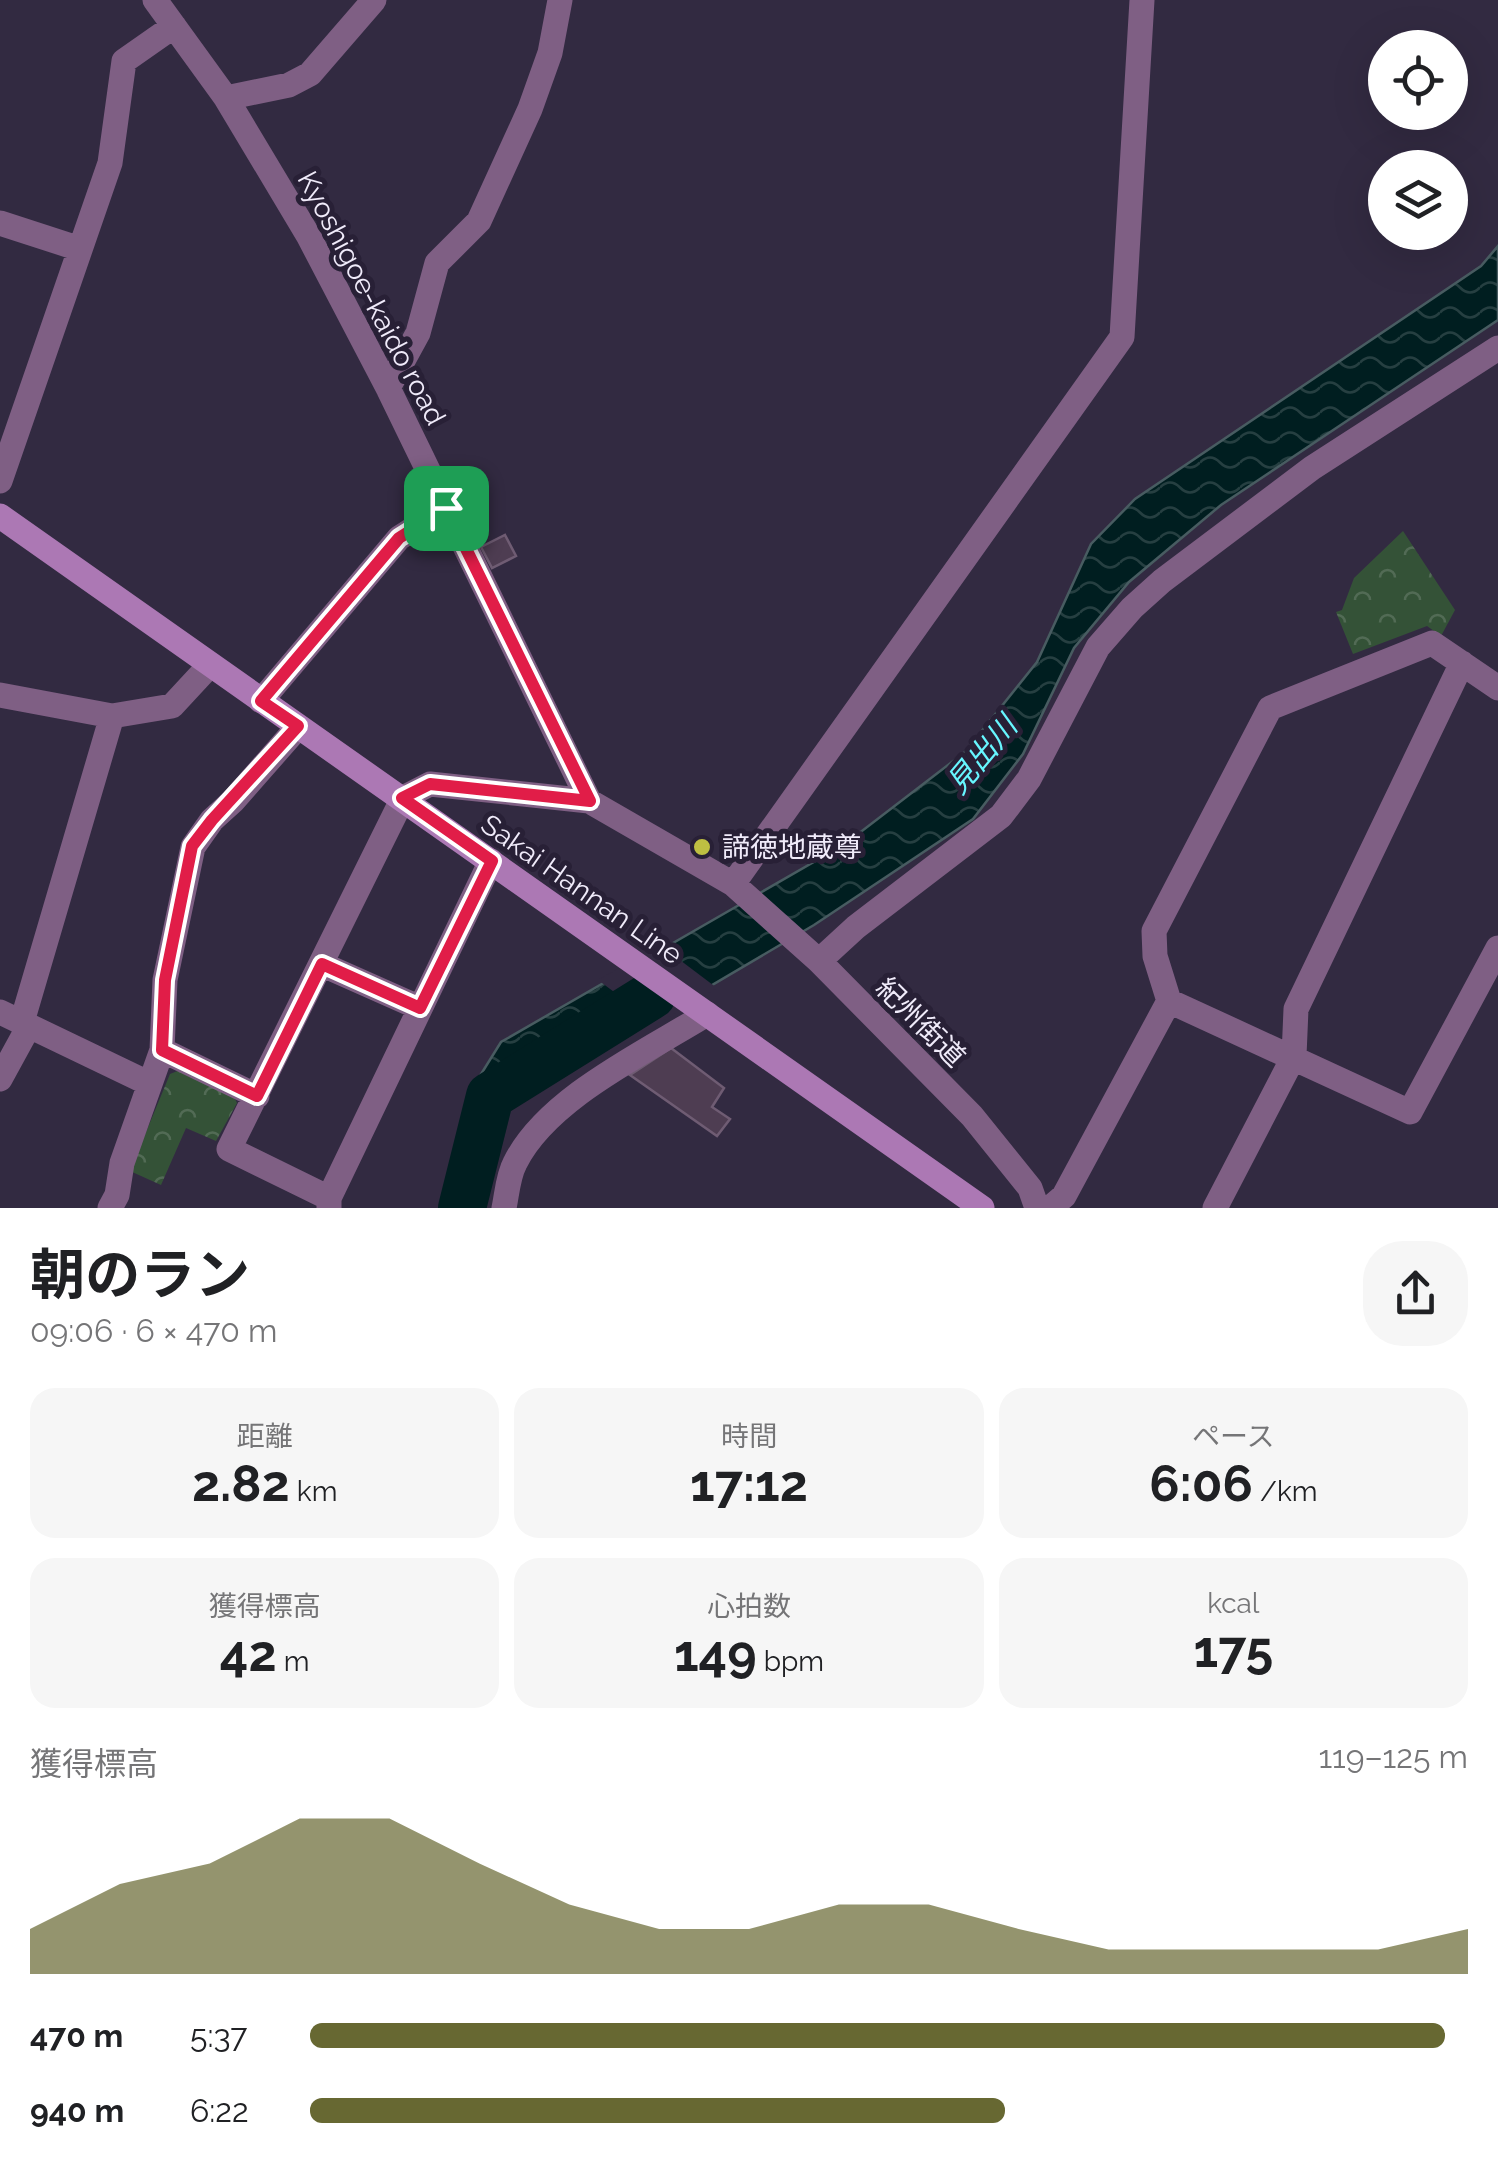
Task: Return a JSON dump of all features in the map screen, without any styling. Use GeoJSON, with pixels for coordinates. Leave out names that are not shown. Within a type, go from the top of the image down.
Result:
{"type":"FeatureCollection","features":[{"type":"Feature","properties":{"kind":"main road","name":"Sakai Hannan Line"},"geometry":{"type":"LineString","coordinates":[[0,516],[982,1208]]}},
{"type":"Feature","properties":{"kind":"street","name":"Kyoshigoe-kaido road"},"geometry":{"type":"LineString","coordinates":[[155,0],[226,98],[308,235],[388,388],[590,801]]}},
{"type":"Feature","properties":{"kind":"street"},"geometry":{"type":"LineString","coordinates":[[226,98],[290,85],[310,74],[374,0]]}},
{"type":"Feature","properties":{"kind":"street"},"geometry":{"type":"LineString","coordinates":[[388,388],[418,333],[437,263],[478,221],[530,110],[550,53],[560,0]]}},
{"type":"Feature","properties":{"kind":"street"},"geometry":{"type":"LineString","coordinates":[[739,889],[1122,336],[1142,0]]}},
{"type":"Feature","properties":{"kind":"street"},"geometry":{"type":"LineString","coordinates":[[0,481],[110,163],[124,61],[174,26]]}},
{"type":"Feature","properties":{"kind":"street"},"geometry":{"type":"LineString","coordinates":[[0,223],[80,249]]}},
{"type":"Feature","properties":{"kind":"street"},"geometry":{"type":"LineString","coordinates":[[813,956],[1000,816],[1029,779],[1098,647],[1162,581],[1312,468],[1498,348]]}},
{"type":"Feature","properties":{"kind":"street"},"geometry":{"type":"LineString","coordinates":[[261,701],[399,538],[446,508]]}},
{"type":"Feature","properties":{"kind":"street"},"geometry":{"type":"LineString","coordinates":[[1050,1208],[1064,1196],[1169,1000],[1154,956],[1154,931],[1270,708],[1432,642],[1498,688]]}},
{"type":"Feature","properties":{"kind":"street"},"geometry":{"type":"LineString","coordinates":[[1215,1208],[1294,1056],[1296,1009],[1462,664]]}},
{"type":"Feature","properties":{"kind":"street"},"geometry":{"type":"LineString","coordinates":[[0,695],[112,716],[172,706],[210,665]]}},
{"type":"Feature","properties":{"kind":"street"},"geometry":{"type":"LineString","coordinates":[[0,1080],[112,716]]}},
{"type":"Feature","properties":{"kind":"street"},"geometry":{"type":"LineString","coordinates":[[110,1208],[162,1050],[165,980],[192,846],[298,726]]}},
{"type":"Feature","properties":{"kind":"street"},"geometry":{"type":"LineString","coordinates":[[492,861],[329,1203],[229,1150],[402,798],[430,784],[590,801]]}},
{"type":"Feature","properties":{"kind":"street","name":"紀州街道"},"geometry":{"type":"LineString","coordinates":[[590,801],[739,889],[813,956],[972,1116],[1030,1188],[1037,1208]]}},
{"type":"Feature","properties":{"kind":"street"},"geometry":{"type":"LineString","coordinates":[[1169,1000],[1410,1112],[1498,948]]}},
{"type":"Feature","properties":{"kind":"street"},"geometry":{"type":"LineString","coordinates":[[322,964],[420,1008]]}},
{"type":"Feature","properties":{"kind":"street"},"geometry":{"type":"LineString","coordinates":[[504,1208],[512,1166],[533,1133],[569,1100],[704,1012]]}},
{"type":"Feature","properties":{"kind":"street"},"geometry":{"type":"LineString","coordinates":[[17,1020],[150,1084]]}},
{"type":"Feature","properties":{"kind":"street"},"geometry":{"type":"LineString","coordinates":[[162,1050],[257,1096]]}},
{"type":"Feature","properties":{"kind":"green space"},"geometry":{"type":"Polygon","coordinates":[[[1403,531],[1455,610],[1441,636],[1427,626],[1353,654],[1336,612],[1342,610],[1354,578],[1403,531]]]}},
{"type":"Feature","properties":{"kind":"green space"},"geometry":{"type":"Polygon","coordinates":[[[180,1070],[231,1091],[237,1103],[216,1141],[186,1128],[161,1185],[130,1171],[170,1074],[180,1070]]]}},
{"type":"Feature","properties":{"kind":"water","name":"見出川"},"geometry":{"type":"Polygon","coordinates":[[[1498,246],[1498,320],[1221,505],[1129,582],[1074,648],[1023,754],[973,819],[814,925],[634,1031],[582,1026],[525,1059],[499,1102],[475,1208],[446,1208],[473,1087],[501,1042],[845,844],[965,752],[1037,662],[1091,544],[1135,499],[1481,266],[1498,246]]]}},
{"type":"Feature","properties":{"kind":"pier"},"geometry":{"type":"Polygon","coordinates":[[[660,945],[717,988],[657,1024],[598,980],[660,945]]]}},
{"type":"Feature","properties":{"kind":"building"},"geometry":{"type":"Polygon","coordinates":[[[505,535],[516,556],[492,568],[481,547],[505,535]]]}},
{"type":"Feature","properties":{"kind":"building"},"geometry":{"type":"Polygon","coordinates":[[[671,1048],[724,1088],[712,1107],[730,1119],[717,1136],[630,1075],[671,1048]]]}},
{"type":"Feature","properties":{"kind":"waterway","name":"見出川"},"geometry":{"type":"LineString","coordinates":[[462,1208],[490,1096],[652,995]]}},
{"type":"Feature","properties":{"kind":"place","name":"諦徳地蔵尊"},"geometry":{"type":"Point","coordinates":[702,847]}},
{"type":"Feature","properties":{"kind":"route"},"geometry":{"type":"LineString","coordinates":[[446,508],[590,801],[456,784],[430,784],[402,798],[492,861],[420,1008],[322,964],[257,1096],[162,1050],[165,980],[192,846],[298,726],[261,701],[399,538],[446,508]]}}]}
